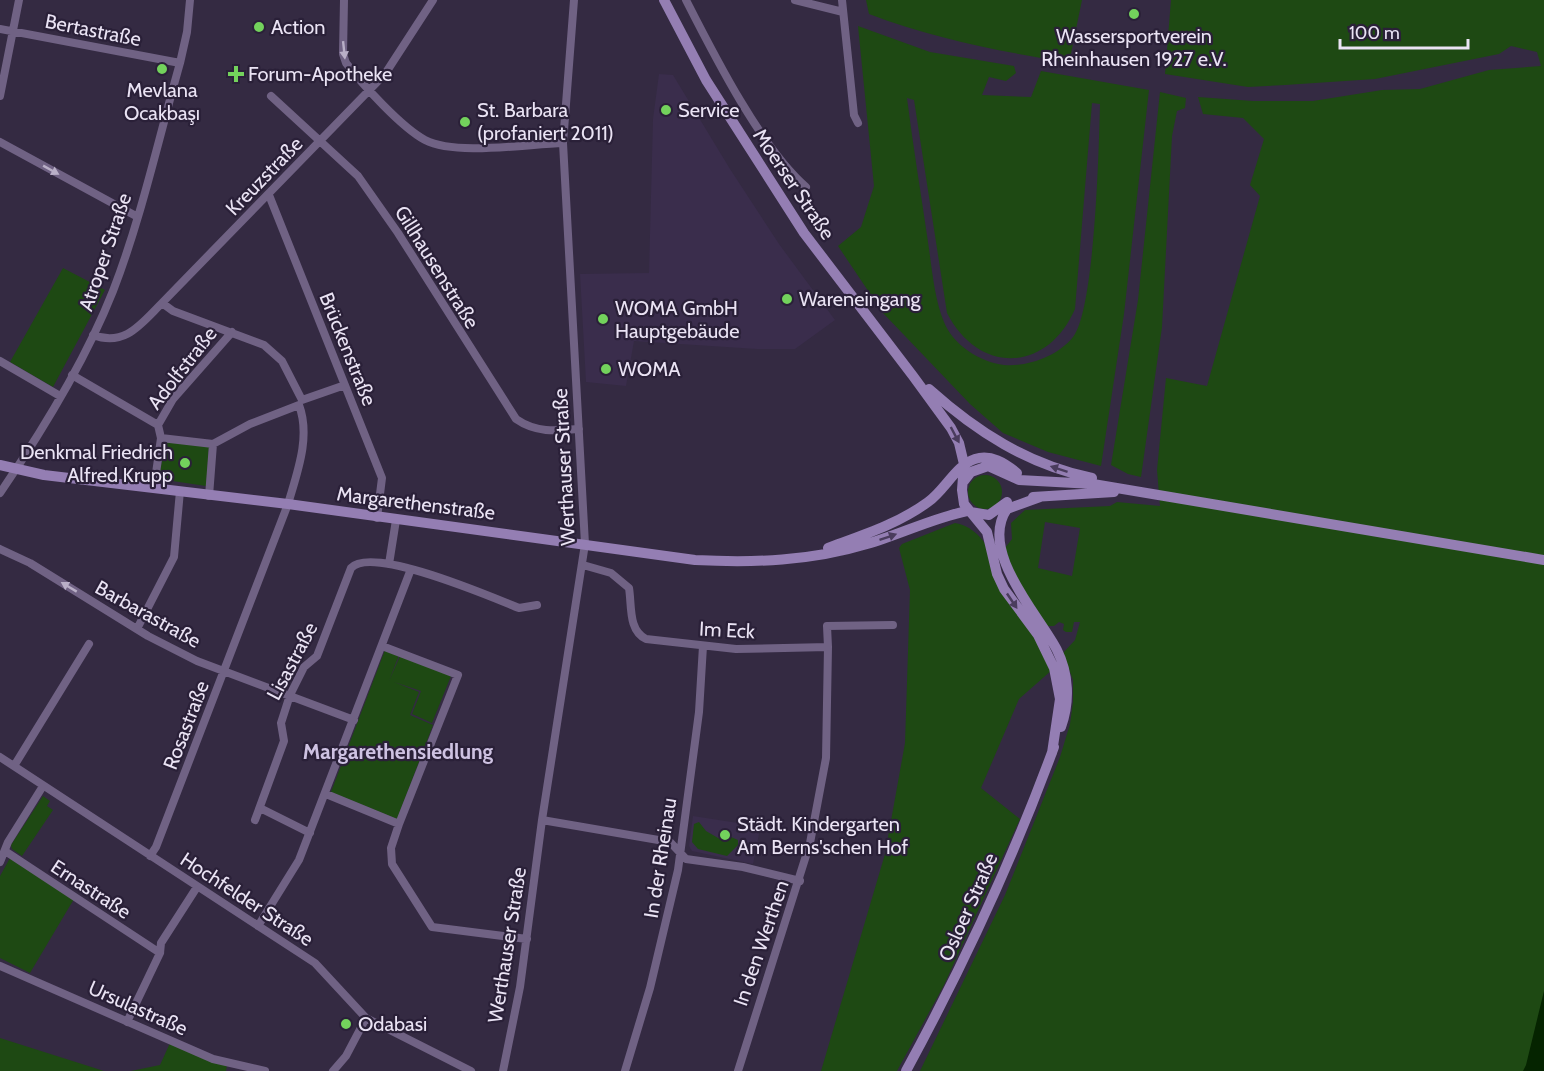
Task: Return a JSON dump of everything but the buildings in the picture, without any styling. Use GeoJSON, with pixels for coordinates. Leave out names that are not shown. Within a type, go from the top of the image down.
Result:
{"type":"FeatureCollection","features":[{"type":"Feature","properties":{"kind":"main road","name":"Moerser Straße"},"geometry":{"type":"LineString","coordinates":[[664,0],[706,80],[758,163],[811,242],[951,428],[959,443],[964,464]]}},
{"type":"Feature","properties":{"kind":"main road","name":"Moerser Straße"},"geometry":{"type":"LineString","coordinates":[[913,375],[975,428],[1007,448],[1041,463],[1110,481],[1135,491]]}},
{"type":"Feature","properties":{"kind":"main road"},"geometry":{"type":"LineString","coordinates":[[967,511],[963,499],[964,464],[983,458],[1000,461],[1033,482]]}},
{"type":"Feature","properties":{"kind":"main road","name":"Margarethenstraße"},"geometry":{"type":"LineString","coordinates":[[811,555],[894,523],[912,513],[942,490],[964,464]]}},
{"type":"Feature","properties":{"kind":"main road","name":"Margarethenstraße"},"geometry":{"type":"LineString","coordinates":[[0,465],[16,470],[209,496],[288,504],[695,560],[735,562],[788,561],[867,544],[967,511],[990,515],[1017,497],[1040,497]]}},
{"type":"Feature","properties":{"kind":"main road"},"geometry":{"type":"LineString","coordinates":[[963,482],[978,468],[988,466],[1019,480],[1083,483],[1544,560]]}},
{"type":"Feature","properties":{"kind":"main road"},"geometry":{"type":"LineString","coordinates":[[1040,497],[1135,491]]}},
{"type":"Feature","properties":{"kind":"main road","name":"Osloer Straße"},"geometry":{"type":"LineString","coordinates":[[906,1071],[951,989],[992,900],[1067,711],[1066,676],[1058,652],[1011,578],[1005,561],[999,524],[1007,509],[1040,497]]}},
{"type":"Feature","properties":{"kind":"main road","name":"Osloer Straße"},"geometry":{"type":"LineString","coordinates":[[967,511],[987,532],[997,574],[1004,589],[1038,635],[1054,668],[1060,699],[1052,753]]}},
{"type":"Feature","properties":{"kind":"street"},"geometry":{"type":"LineString","coordinates":[[0,96],[19,0]]}},
{"type":"Feature","properties":{"kind":"street","name":"Atroper Straße"},"geometry":{"type":"LineString","coordinates":[[0,493],[72,375],[93,335],[122,267],[180,63],[187,32],[190,0]]}},
{"type":"Feature","properties":{"kind":"street"},"geometry":{"type":"LineString","coordinates":[[344,0],[343,54],[346,63],[370,90],[426,140],[469,148],[563,143]]}},
{"type":"Feature","properties":{"kind":"street","name":"Kreuzstraße"},"geometry":{"type":"LineString","coordinates":[[93,335],[107,340],[118,339],[132,331],[162,303],[385,74],[433,0]]}},
{"type":"Feature","properties":{"kind":"street","name":"Werthauser Straße"},"geometry":{"type":"LineString","coordinates":[[503,1071],[527,939],[542,820],[585,544],[563,143],[574,0]]}},
{"type":"Feature","properties":{"kind":"street"},"geometry":{"type":"LineString","coordinates":[[686,0],[743,102],[788,172],[806,187]]}},
{"type":"Feature","properties":{"kind":"street"},"geometry":{"type":"LineString","coordinates":[[795,0],[843,12]]}},
{"type":"Feature","properties":{"kind":"street"},"geometry":{"type":"LineString","coordinates":[[842,0],[854,115],[858,123]]}},
{"type":"Feature","properties":{"kind":"street","name":"Bertastraße"},"geometry":{"type":"LineString","coordinates":[[0,29],[180,63]]}},
{"type":"Feature","properties":{"kind":"street","name":"Gillhausenstraße"},"geometry":{"type":"LineString","coordinates":[[271,96],[365,185],[516,419],[527,426],[550,432],[579,429]]}},
{"type":"Feature","properties":{"kind":"street"},"geometry":{"type":"LineString","coordinates":[[0,142],[136,216]]}},
{"type":"Feature","properties":{"kind":"street","name":"Brückenstraße"},"geometry":{"type":"LineString","coordinates":[[269,195],[382,478],[377,518]]}},
{"type":"Feature","properties":{"kind":"street","name":"Rosastraße"},"geometry":{"type":"LineString","coordinates":[[150,856],[156,847],[288,504],[298,471],[304,424],[300,403],[282,361],[264,345],[173,311],[162,303]]}},
{"type":"Feature","properties":{"kind":"street","name":"Adolfstraße"},"geometry":{"type":"LineString","coordinates":[[158,425],[173,399],[232,332]]}},
{"type":"Feature","properties":{"kind":"street"},"geometry":{"type":"LineString","coordinates":[[0,361],[60,396]]}},
{"type":"Feature","properties":{"kind":"street"},"geometry":{"type":"LineString","coordinates":[[72,375],[158,425],[160,438],[154,487]]}},
{"type":"Feature","properties":{"kind":"street"},"geometry":{"type":"LineString","coordinates":[[160,438],[213,444],[250,424],[345,385]]}},
{"type":"Feature","properties":{"kind":"street"},"geometry":{"type":"LineString","coordinates":[[209,496],[213,444]]}},
{"type":"Feature","properties":{"kind":"street"},"geometry":{"type":"LineString","coordinates":[[138,627],[174,557],[180,491]]}},
{"type":"Feature","properties":{"kind":"street"},"geometry":{"type":"LineString","coordinates":[[389,564],[396,520]]}},
{"type":"Feature","properties":{"kind":"street","name":"Barbarastraße"},"geometry":{"type":"LineString","coordinates":[[0,549],[30,563],[138,627],[148,636],[197,661],[354,720]]}},
{"type":"Feature","properties":{"kind":"street","name":"Lisastraße"},"geometry":{"type":"LineString","coordinates":[[255,820],[284,741],[281,723],[290,695],[304,667],[317,656],[351,568],[356,563],[365,560],[411,568],[519,608],[537,605]]}},
{"type":"Feature","properties":{"kind":"street","name":"Im Eck"},"geometry":{"type":"LineString","coordinates":[[583,566],[611,573],[628,588],[633,626],[638,635],[646,639],[736,649],[828,647]]}},
{"type":"Feature","properties":{"kind":"street"},"geometry":{"type":"LineString","coordinates":[[258,926],[287,884],[310,833],[411,568]]}},
{"type":"Feature","properties":{"kind":"street"},"geometry":{"type":"LineString","coordinates":[[828,647],[827,626],[893,625]]}},
{"type":"Feature","properties":{"kind":"street"},"geometry":{"type":"LineString","coordinates":[[14,766],[89,644]]}},
{"type":"Feature","properties":{"kind":"street"},"geometry":{"type":"LineString","coordinates":[[382,646],[458,675],[399,824],[391,848],[392,864],[432,927],[527,939]]}},
{"type":"Feature","properties":{"kind":"street","name":"In der Rheinau"},"geometry":{"type":"LineString","coordinates":[[625,1071],[666,926],[680,850],[699,712],[703,646]]}},
{"type":"Feature","properties":{"kind":"street","name":"In den Werthen"},"geometry":{"type":"LineString","coordinates":[[738,1071],[800,881],[810,843],[826,758],[828,647]]}},
{"type":"Feature","properties":{"kind":"street","name":"Hochfelder Straße"},"geometry":{"type":"LineString","coordinates":[[0,757],[315,963],[366,1018],[471,1071]]}},
{"type":"Feature","properties":{"kind":"street"},"geometry":{"type":"LineString","coordinates":[[0,862],[8,842],[43,786]]}},
{"type":"Feature","properties":{"kind":"street"},"geometry":{"type":"LineString","coordinates":[[326,795],[399,824]]}},
{"type":"Feature","properties":{"kind":"street"},"geometry":{"type":"LineString","coordinates":[[260,808],[310,833]]}},
{"type":"Feature","properties":{"kind":"street"},"geometry":{"type":"LineString","coordinates":[[542,820],[670,842],[687,859],[744,867],[800,881]]}},
{"type":"Feature","properties":{"kind":"street","name":"Ernastraße"},"geometry":{"type":"LineString","coordinates":[[5,851],[160,953]]}},
{"type":"Feature","properties":{"kind":"street"},"geometry":{"type":"LineString","coordinates":[[127,1022],[160,953],[161,943],[197,886]]}},
{"type":"Feature","properties":{"kind":"street","name":"Ursulastraße"},"geometry":{"type":"LineString","coordinates":[[0,966],[213,1059],[265,1071]]}},
{"type":"Feature","properties":{"kind":"street"},"geometry":{"type":"LineString","coordinates":[[333,1071],[346,1056],[366,1018]]}},
{"type":"Feature","properties":{"kind":"shaded area"},"geometry":{"type":"Polygon","coordinates":[[[866,0],[1082,0],[1069,63],[993,49],[918,31],[869,14],[866,0]]]}},
{"type":"Feature","properties":{"kind":"shaded area"},"geometry":{"type":"Polygon","coordinates":[[[1171,0],[1544,0],[1544,1025],[1528,1071],[920,1071],[1005,895],[1060,757],[1070,724],[1073,680],[1063,653],[1075,640],[1080,622],[1074,622],[1072,632],[1063,630],[1064,624],[1059,622],[1054,626],[1046,626],[1014,575],[1005,548],[1012,539],[1011,523],[1025,510],[1110,506],[1117,502],[1160,506],[1157,470],[1166,378],[1207,386],[1260,196],[1250,185],[1264,139],[1243,118],[1203,114],[1198,97],[1253,101],[1313,101],[1382,90],[1420,89],[1489,70],[1541,66],[1537,52],[1511,46],[1499,54],[1375,79],[1248,87],[1165,74],[1171,0]],[[1045,522],[1038,568],[1072,576],[1080,528],[1045,522]]]}},
{"type":"Feature","properties":{"kind":"shaded area"},"geometry":{"type":"Polygon","coordinates":[[[858,26],[930,52],[1014,66],[1016,73],[1006,81],[989,77],[982,95],[1031,97],[1041,71],[1149,90],[1124,314],[1101,466],[1048,452],[1003,433],[970,404],[883,313],[838,246],[861,227],[874,186],[858,26]],[[907,98],[932,272],[938,303],[948,330],[968,351],[995,363],[1023,364],[1051,355],[1073,337],[1080,321],[1086,295],[1094,226],[1100,104],[1092,103],[1075,309],[1063,330],[1048,345],[1031,355],[1013,358],[994,356],[977,348],[961,333],[947,313],[914,100],[907,98]]]}},
{"type":"Feature","properties":{"kind":"shaded area"},"geometry":{"type":"Polygon","coordinates":[[[659,74],[673,75],[779,244],[835,320],[795,349],[757,349],[634,341],[626,386],[586,382],[580,274],[649,273],[653,119],[659,74]]]}},
{"type":"Feature","properties":{"kind":"shaded area"},"geometry":{"type":"Polygon","coordinates":[[[1160,92],[1186,98],[1185,108],[1177,111],[1172,136],[1162,327],[1141,477],[1128,474],[1111,465],[1138,300],[1160,92]]]}},
{"type":"Feature","properties":{"kind":"shaded area"},"geometry":{"type":"Polygon","coordinates":[[[63,268],[105,290],[53,387],[10,362],[63,268]]]}},
{"type":"Feature","properties":{"kind":"shaded area"},"geometry":{"type":"Polygon","coordinates":[[[165,442],[209,447],[206,486],[159,479],[165,442]]]}},
{"type":"Feature","properties":{"kind":"shaded area"},"geometry":{"type":"Polygon","coordinates":[[[985,475],[997,480],[1002,492],[997,504],[985,509],[973,504],[968,492],[973,480],[985,475]]]}},
{"type":"Feature","properties":{"kind":"shaded area"},"geometry":{"type":"Polygon","coordinates":[[[955,523],[969,528],[984,542],[989,551],[994,574],[1052,670],[1019,699],[981,788],[1020,819],[944,985],[897,1071],[821,1071],[885,854],[905,743],[910,590],[899,548],[902,544],[955,523]]]}},
{"type":"Feature","properties":{"kind":"shaded area"},"geometry":{"type":"Polygon","coordinates":[[[385,650],[399,655],[389,681],[400,656],[451,676],[432,723],[412,714],[421,691],[394,682],[419,692],[410,715],[433,725],[397,819],[331,792],[385,650]]]}},
{"type":"Feature","properties":{"kind":"shaded area"},"geometry":{"type":"Polygon","coordinates":[[[43,796],[50,801],[47,806],[53,810],[22,856],[12,849],[11,845],[43,796]]]}},
{"type":"Feature","properties":{"kind":"shaded area","name":"Städt. Kindergarten Am Berns'schen Hof"},"geometry":{"type":"Polygon","coordinates":[[[693,816],[738,823],[741,818],[744,823],[746,816],[762,819],[753,864],[692,851],[689,846],[693,816]]]}},
{"type":"Feature","properties":{"kind":"shaded area"},"geometry":{"type":"Polygon","coordinates":[[[699,822],[706,831],[725,842],[731,837],[738,840],[738,845],[727,856],[698,849],[692,842],[694,824],[699,822]]]}},
{"type":"Feature","properties":{"kind":"shaded area"},"geometry":{"type":"Polygon","coordinates":[[[10,858],[74,899],[30,973],[0,958],[0,876],[10,858]]]}},
{"type":"Feature","properties":{"kind":"shaded area"},"geometry":{"type":"Polygon","coordinates":[[[1544,991],[1544,1071],[1523,1071],[1526,1065],[1544,991]]]}},
{"type":"Feature","properties":{"kind":"shaded area"},"geometry":{"type":"Polygon","coordinates":[[[0,1038],[104,1071],[0,1071],[0,1038]]]}},
{"type":"Feature","properties":{"kind":"shaded area"},"geometry":{"type":"Polygon","coordinates":[[[170,1043],[227,1065],[226,1071],[131,1071],[160,1065],[170,1043]]]}},
{"type":"Feature","properties":{"kind":"place","name":"Wassersportverein Rheinhausen 1927 e.V."},"geometry":{"type":"Point","coordinates":[1134,14]}},
{"type":"Feature","properties":{"kind":"place","name":"Action"},"geometry":{"type":"Point","coordinates":[259,27]}},
{"type":"Feature","properties":{"kind":"place","name":"Mevlana Ocakbaşı"},"geometry":{"type":"Point","coordinates":[162,69]}},
{"type":"Feature","properties":{"kind":"place","name":"Forum-Apotheke"},"geometry":{"type":"Point","coordinates":[236,74]}},
{"type":"Feature","properties":{"kind":"place","name":"Service"},"geometry":{"type":"Point","coordinates":[666,110]}},
{"type":"Feature","properties":{"kind":"place","name":"St. Barbara (profaniert 2011)"},"geometry":{"type":"Point","coordinates":[465,122]}},
{"type":"Feature","properties":{"kind":"place","name":"Wareneingang"},"geometry":{"type":"Point","coordinates":[787,299]}},
{"type":"Feature","properties":{"kind":"place","name":"WOMA GmbH Hauptgebäude"},"geometry":{"type":"Point","coordinates":[603,319]}},
{"type":"Feature","properties":{"kind":"place","name":"WOMA"},"geometry":{"type":"Point","coordinates":[606,369]}},
{"type":"Feature","properties":{"kind":"place","name":"Denkmal Friedrich Alfred Krupp"},"geometry":{"type":"Point","coordinates":[185,463]}},
{"type":"Feature","properties":{"kind":"place","name":"Städt. Kindergarten Am Berns'schen Hof"},"geometry":{"type":"Point","coordinates":[725,835]}},
{"type":"Feature","properties":{"kind":"place","name":"Odabasi"},"geometry":{"type":"Point","coordinates":[346,1024]}},
{"type":"Feature","properties":{"kind":"district","name":"Margarethensiedlung"},"geometry":{"type":"Point","coordinates":[398,751]}}]}
